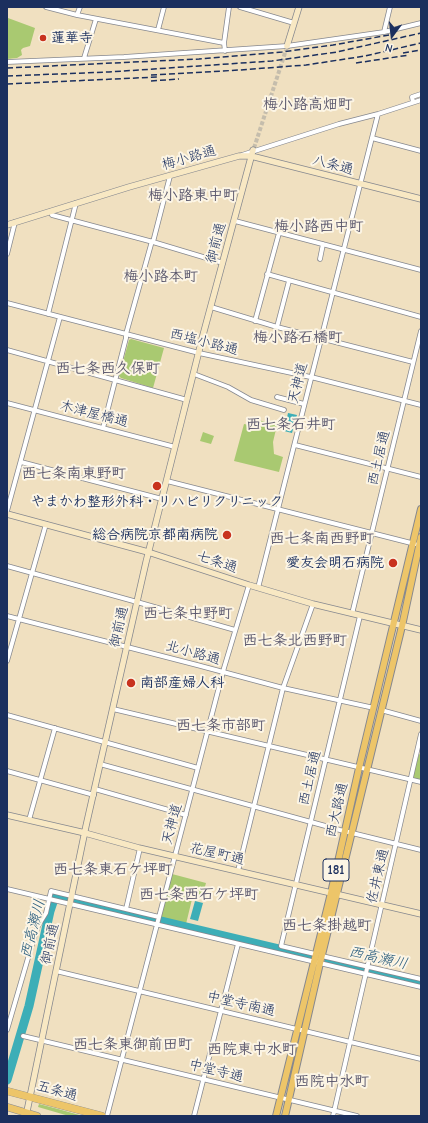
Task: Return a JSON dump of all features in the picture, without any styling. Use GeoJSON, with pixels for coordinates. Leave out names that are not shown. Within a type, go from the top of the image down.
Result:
{"type":"FeatureCollection","features":[{"type":"Feature","properties":{"kind":"highway","name":"五条通"},"geometry":{"type":"LineString","coordinates":[[7,1091],[102,1116]]}},
{"type":"Feature","properties":{"kind":"highway","name":"五条通"},"geometry":{"type":"LineString","coordinates":[[7,1107],[27,1115],[37,1116]]}},
{"type":"Feature","properties":{"kind":"main road","name":"西大路通"},"geometry":{"type":"LineString","coordinates":[[276,1116],[297,1029],[338,894],[380,710],[402,626],[418,545],[421,508]]}},
{"type":"Feature","properties":{"kind":"main road","name":"西大路通"},"geometry":{"type":"LineString","coordinates":[[319,955],[344,832],[394,624],[421,537]]}},
{"type":"Feature","properties":{"kind":"main road","name":"西大路通"},"geometry":{"type":"LineString","coordinates":[[285,1116],[305,1031],[317,962]]}},
{"type":"Feature","properties":{"kind":"street"},"geometry":{"type":"LineString","coordinates":[[46,7],[96,19],[224,43]]}},
{"type":"Feature","properties":{"kind":"street"},"geometry":{"type":"LineString","coordinates":[[77,15],[80,7]]}},
{"type":"Feature","properties":{"kind":"street"},"geometry":{"type":"LineString","coordinates":[[158,30],[164,7]]}},
{"type":"Feature","properties":{"kind":"street"},"geometry":{"type":"LineString","coordinates":[[225,51],[224,43],[229,7]]}},
{"type":"Feature","properties":{"kind":"street"},"geometry":{"type":"LineString","coordinates":[[240,7],[294,23]]}},
{"type":"Feature","properties":{"kind":"street"},"geometry":{"type":"LineString","coordinates":[[287,48],[299,7]]}},
{"type":"Feature","properties":{"kind":"street"},"geometry":{"type":"LineString","coordinates":[[384,32],[390,7]]}},
{"type":"Feature","properties":{"kind":"street"},"geometry":{"type":"LineString","coordinates":[[84,58],[96,19]]}},
{"type":"Feature","properties":{"kind":"street"},"geometry":{"type":"LineString","coordinates":[[7,62],[287,48],[384,32],[421,23]]}},
{"type":"Feature","properties":{"kind":"street"},"geometry":{"type":"LineString","coordinates":[[413,102],[412,97],[421,94]]}},
{"type":"Feature","properties":{"kind":"street"},"geometry":{"type":"LineString","coordinates":[[253,151],[421,100]]}},
{"type":"Feature","properties":{"kind":"street","name":"天神道"},"geometry":{"type":"LineString","coordinates":[[258,588],[378,114]]}},
{"type":"Feature","properties":{"kind":"street"},"geometry":{"type":"LineString","coordinates":[[372,138],[421,151]]}},
{"type":"Feature","properties":{"kind":"street","name":"八条通"},"geometry":{"type":"LineString","coordinates":[[239,156],[253,151],[360,184],[421,199]]}},
{"type":"Feature","properties":{"kind":"street","name":"御前通"},"geometry":{"type":"LineString","coordinates":[[27,1115],[100,764],[148,552],[253,151]]}},
{"type":"Feature","properties":{"kind":"street","name":"梅小路通"},"geometry":{"type":"LineString","coordinates":[[7,225],[76,203],[239,156]]}},
{"type":"Feature","properties":{"kind":"street"},"geometry":{"type":"LineString","coordinates":[[103,428],[116,380],[126,334],[170,176]]}},
{"type":"Feature","properties":{"kind":"street"},"geometry":{"type":"LineString","coordinates":[[48,314],[76,203]]}},
{"type":"Feature","properties":{"kind":"street"},"geometry":{"type":"LineString","coordinates":[[51,211],[52,215],[152,241],[223,263]]}},
{"type":"Feature","properties":{"kind":"street"},"geometry":{"type":"LineString","coordinates":[[235,221],[421,270]]}},
{"type":"Feature","properties":{"kind":"street"},"geometry":{"type":"LineString","coordinates":[[7,254],[15,222]]}},
{"type":"Feature","properties":{"kind":"street"},"geometry":{"type":"LineString","coordinates":[[255,321],[279,233]]}},
{"type":"Feature","properties":{"kind":"street"},"geometry":{"type":"LineString","coordinates":[[320,259],[323,244]]}},
{"type":"Feature","properties":{"kind":"street"},"geometry":{"type":"LineString","coordinates":[[267,274],[421,317]]}},
{"type":"Feature","properties":{"kind":"street"},"geometry":{"type":"LineString","coordinates":[[277,327],[289,281]]}},
{"type":"Feature","properties":{"kind":"street","name":"西塩小路通"},"geometry":{"type":"LineString","coordinates":[[7,303],[199,353],[311,377],[421,405]]}},
{"type":"Feature","properties":{"kind":"street"},"geometry":{"type":"LineString","coordinates":[[211,307],[277,327],[413,362]]}},
{"type":"Feature","properties":{"kind":"street"},"geometry":{"type":"LineString","coordinates":[[7,512],[60,317]]}},
{"type":"Feature","properties":{"kind":"street","name":"西土居通"},"geometry":{"type":"LineString","coordinates":[[352,614],[373,533],[421,331]]}},
{"type":"Feature","properties":{"kind":"street"},"geometry":{"type":"LineString","coordinates":[[7,350],[187,400]]}},
{"type":"Feature","properties":{"kind":"street"},"geometry":{"type":"LineString","coordinates":[[194,374],[228,387],[251,400],[284,410]]}},
{"type":"Feature","properties":{"kind":"street"},"geometry":{"type":"LineString","coordinates":[[277,397],[304,404]]}},
{"type":"Feature","properties":{"kind":"street","name":"木津屋橋通"},"geometry":{"type":"LineString","coordinates":[[7,403],[175,447]]}},
{"type":"Feature","properties":{"kind":"street"},"geometry":{"type":"LineString","coordinates":[[294,445],[421,477]]}},
{"type":"Feature","properties":{"kind":"street"},"geometry":{"type":"LineString","coordinates":[[21,462],[162,499]]}},
{"type":"Feature","properties":{"kind":"street"},"geometry":{"type":"LineString","coordinates":[[167,481],[278,508],[418,545]]}},
{"type":"Feature","properties":{"kind":"street","name":"七条通"},"geometry":{"type":"LineString","coordinates":[[7,512],[148,552],[258,588],[313,604],[421,630]]}},
{"type":"Feature","properties":{"kind":"street"},"geometry":{"type":"LineString","coordinates":[[7,661],[46,524]]}},
{"type":"Feature","properties":{"kind":"street"},"geometry":{"type":"LineString","coordinates":[[7,566],[235,630]]}},
{"type":"Feature","properties":{"kind":"street","name":"天神道"},"geometry":{"type":"LineString","coordinates":[[107,1116],[223,672],[249,585]]}},
{"type":"Feature","properties":{"kind":"street"},"geometry":{"type":"LineString","coordinates":[[238,871],[283,688],[313,604]]}},
{"type":"Feature","properties":{"kind":"street","name":"北小路通"},"geometry":{"type":"LineString","coordinates":[[7,616],[283,688],[374,708]]}},
{"type":"Feature","properties":{"kind":"street","name":"西土居通"},"geometry":{"type":"LineString","coordinates":[[319,955],[281,946],[360,616]]}},
{"type":"Feature","properties":{"kind":"street"},"geometry":{"type":"LineString","coordinates":[[113,709],[421,782]]}},
{"type":"Feature","properties":{"kind":"street"},"geometry":{"type":"LineString","coordinates":[[380,710],[421,721]]}},
{"type":"Feature","properties":{"kind":"street"},"geometry":{"type":"LineString","coordinates":[[7,715],[198,768]]}},
{"type":"Feature","properties":{"kind":"street"},"geometry":{"type":"LineString","coordinates":[[29,820],[54,728]]}},
{"type":"Feature","properties":{"kind":"street","name":"佐井東通"},"geometry":{"type":"LineString","coordinates":[[333,1116],[421,734]]}},
{"type":"Feature","properties":{"kind":"street"},"geometry":{"type":"LineString","coordinates":[[100,764],[344,832],[421,850]]}},
{"type":"Feature","properties":{"kind":"street"},"geometry":{"type":"LineString","coordinates":[[7,771],[186,815]]}},
{"type":"Feature","properties":{"kind":"street","name":"花屋町通"},"geometry":{"type":"LineString","coordinates":[[7,815],[421,914]]}},
{"type":"Feature","properties":{"kind":"street"},"geometry":{"type":"LineString","coordinates":[[126,909],[140,848]]}},
{"type":"Feature","properties":{"kind":"street"},"geometry":{"type":"LineString","coordinates":[[7,889],[52,899],[71,900],[126,909],[159,918]]}},
{"type":"Feature","properties":{"kind":"street"},"geometry":{"type":"LineString","coordinates":[[7,1030],[38,926],[52,899],[51,891],[71,900],[157,924],[421,987]]}},
{"type":"Feature","properties":{"kind":"street"},"geometry":{"type":"LineString","coordinates":[[194,1116],[238,944]]}},
{"type":"Feature","properties":{"kind":"street"},"geometry":{"type":"LineString","coordinates":[[319,955],[421,979]]}},
{"type":"Feature","properties":{"kind":"street","name":"中堂寺南通"},"geometry":{"type":"LineString","coordinates":[[56,971],[421,1059]]}},
{"type":"Feature","properties":{"kind":"street","name":"中堂寺通"},"geometry":{"type":"LineString","coordinates":[[23,1036],[357,1116]]}},
{"type":"Feature","properties":{"kind":"green space"},"geometry":{"type":"Polygon","coordinates":[[[8,18],[35,28],[30,46],[21,50],[22,55],[17,58],[7,59],[8,18]]]}},
{"type":"Feature","properties":{"kind":"green space"},"geometry":{"type":"Polygon","coordinates":[[[131,339],[164,348],[153,388],[121,378],[119,376],[129,340],[131,339]]]}},
{"type":"Feature","properties":{"kind":"green space"},"geometry":{"type":"Polygon","coordinates":[[[251,418],[277,425],[273,442],[274,454],[283,457],[279,472],[234,461],[244,424],[249,425],[251,418]]]}},
{"type":"Feature","properties":{"kind":"green space"},"geometry":{"type":"Polygon","coordinates":[[[203,432],[214,436],[211,444],[200,441],[203,432]]]}},
{"type":"Feature","properties":{"kind":"green space"},"geometry":{"type":"Polygon","coordinates":[[[419,754],[421,755],[421,780],[415,779],[413,776],[419,754]]]}},
{"type":"Feature","properties":{"kind":"green space"},"geometry":{"type":"Polygon","coordinates":[[[172,874],[206,883],[202,897],[193,895],[186,924],[161,918],[172,874]]]}},
{"type":"Feature","properties":{"kind":"green space"},"geometry":{"type":"Polygon","coordinates":[[[39,1104],[83,1116],[69,1116],[38,1107],[39,1104]]]}},
{"type":"Feature","properties":{"kind":"water"},"geometry":{"type":"Polygon","coordinates":[[[288,413],[297,415],[292,433],[284,431],[288,413]]]}},
{"type":"Feature","properties":{"kind":"water"},"geometry":{"type":"Polygon","coordinates":[[[195,901],[203,903],[198,921],[190,919],[195,901]]]}},
{"type":"Feature","properties":{"kind":"waterway","name":"西高瀬川"},"geometry":{"type":"LineString","coordinates":[[7,1080],[29,1006],[50,911],[55,896],[308,956]]}},
{"type":"Feature","properties":{"kind":"waterway","name":"西高瀬川"},"geometry":{"type":"LineString","coordinates":[[329,961],[421,983]]}},
{"type":"Feature","properties":{"kind":"tunnel"},"geometry":{"type":"LineString","coordinates":[[254,148],[286,50]]}},
{"type":"Feature","properties":{"kind":"railway"},"geometry":{"type":"LineString","coordinates":[[7,76],[109,72],[272,61],[337,52],[421,33]]}},
{"type":"Feature","properties":{"kind":"railway"},"geometry":{"type":"LineString","coordinates":[[7,68],[199,59],[282,52],[389,35]]}},
{"type":"Feature","properties":{"kind":"railway"},"geometry":{"type":"LineString","coordinates":[[151,75],[306,65],[365,56],[421,43]]}},
{"type":"Feature","properties":{"kind":"railway"},"geometry":{"type":"LineString","coordinates":[[403,53],[421,50]]}},
{"type":"Feature","properties":{"kind":"railway"},"geometry":{"type":"LineString","coordinates":[[356,63],[409,55]]}},
{"type":"Feature","properties":{"kind":"railway"},"geometry":{"type":"LineString","coordinates":[[7,84],[157,77]]}},
{"type":"Feature","properties":{"kind":"railway"},"geometry":{"type":"LineString","coordinates":[[151,81],[179,79]]}},
{"type":"Feature","properties":{"kind":"place","name":"蓮華寺"},"geometry":{"type":"Point","coordinates":[43,38]}},
{"type":"Feature","properties":{"kind":"place","name":"やまかわ整形外科・リハビリクリニック"},"geometry":{"type":"Point","coordinates":[157,486]}},
{"type":"Feature","properties":{"kind":"place","name":"総合病院京都南病院"},"geometry":{"type":"Point","coordinates":[227,535]}},
{"type":"Feature","properties":{"kind":"place","name":"愛友会明石病院"},"geometry":{"type":"Point","coordinates":[393,563]}},
{"type":"Feature","properties":{"kind":"place","name":"南部産婦人科"},"geometry":{"type":"Point","coordinates":[131,683]}},
{"type":"Feature","properties":{"kind":"district","name":"梅小路高畑町"},"geometry":{"type":"Point","coordinates":[308,105]}},
{"type":"Feature","properties":{"kind":"district","name":"梅小路東中町"},"geometry":{"type":"Point","coordinates":[193,196]}},
{"type":"Feature","properties":{"kind":"district","name":"梅小路西中町"},"geometry":{"type":"Point","coordinates":[319,227]}},
{"type":"Feature","properties":{"kind":"district","name":"梅小路本町"},"geometry":{"type":"Point","coordinates":[161,277]}},
{"type":"Feature","properties":{"kind":"district","name":"梅小路石橋町"},"geometry":{"type":"Point","coordinates":[298,338]}},
{"type":"Feature","properties":{"kind":"district","name":"西七条西久保町"},"geometry":{"type":"Point","coordinates":[108,369]}},
{"type":"Feature","properties":{"kind":"district","name":"西七条石井町"},"geometry":{"type":"Point","coordinates":[291,425]}},
{"type":"Feature","properties":{"kind":"district","name":"西七条南東野町"},"geometry":{"type":"Point","coordinates":[74,474]}},
{"type":"Feature","properties":{"kind":"district","name":"西七条南西野町"},"geometry":{"type":"Point","coordinates":[322,539]}},
{"type":"Feature","properties":{"kind":"district","name":"西七条中野町"},"geometry":{"type":"Point","coordinates":[188,614]}},
{"type":"Feature","properties":{"kind":"district","name":"西七条北西野町"},"geometry":{"type":"Point","coordinates":[295,641]}},
{"type":"Feature","properties":{"kind":"district","name":"西七条市部町"},"geometry":{"type":"Point","coordinates":[221,726]}},
{"type":"Feature","properties":{"kind":"district","name":"西七条東石ケ坪町"},"geometry":{"type":"Point","coordinates":[113,870]}},
{"type":"Feature","properties":{"kind":"district","name":"西七条西石ケ坪町"},"geometry":{"type":"Point","coordinates":[199,895]}},
{"type":"Feature","properties":{"kind":"district","name":"西七条掛越町"},"geometry":{"type":"Point","coordinates":[327,926]}},
{"type":"Feature","properties":{"kind":"district","name":"西七条東御前田町"},"geometry":{"type":"Point","coordinates":[133,1045]}},
{"type":"Feature","properties":{"kind":"district","name":"西院東中水町"},"geometry":{"type":"Point","coordinates":[252,1050]}},
{"type":"Feature","properties":{"kind":"district","name":"西院中水町"},"geometry":{"type":"Point","coordinates":[332,1082]}}]}
